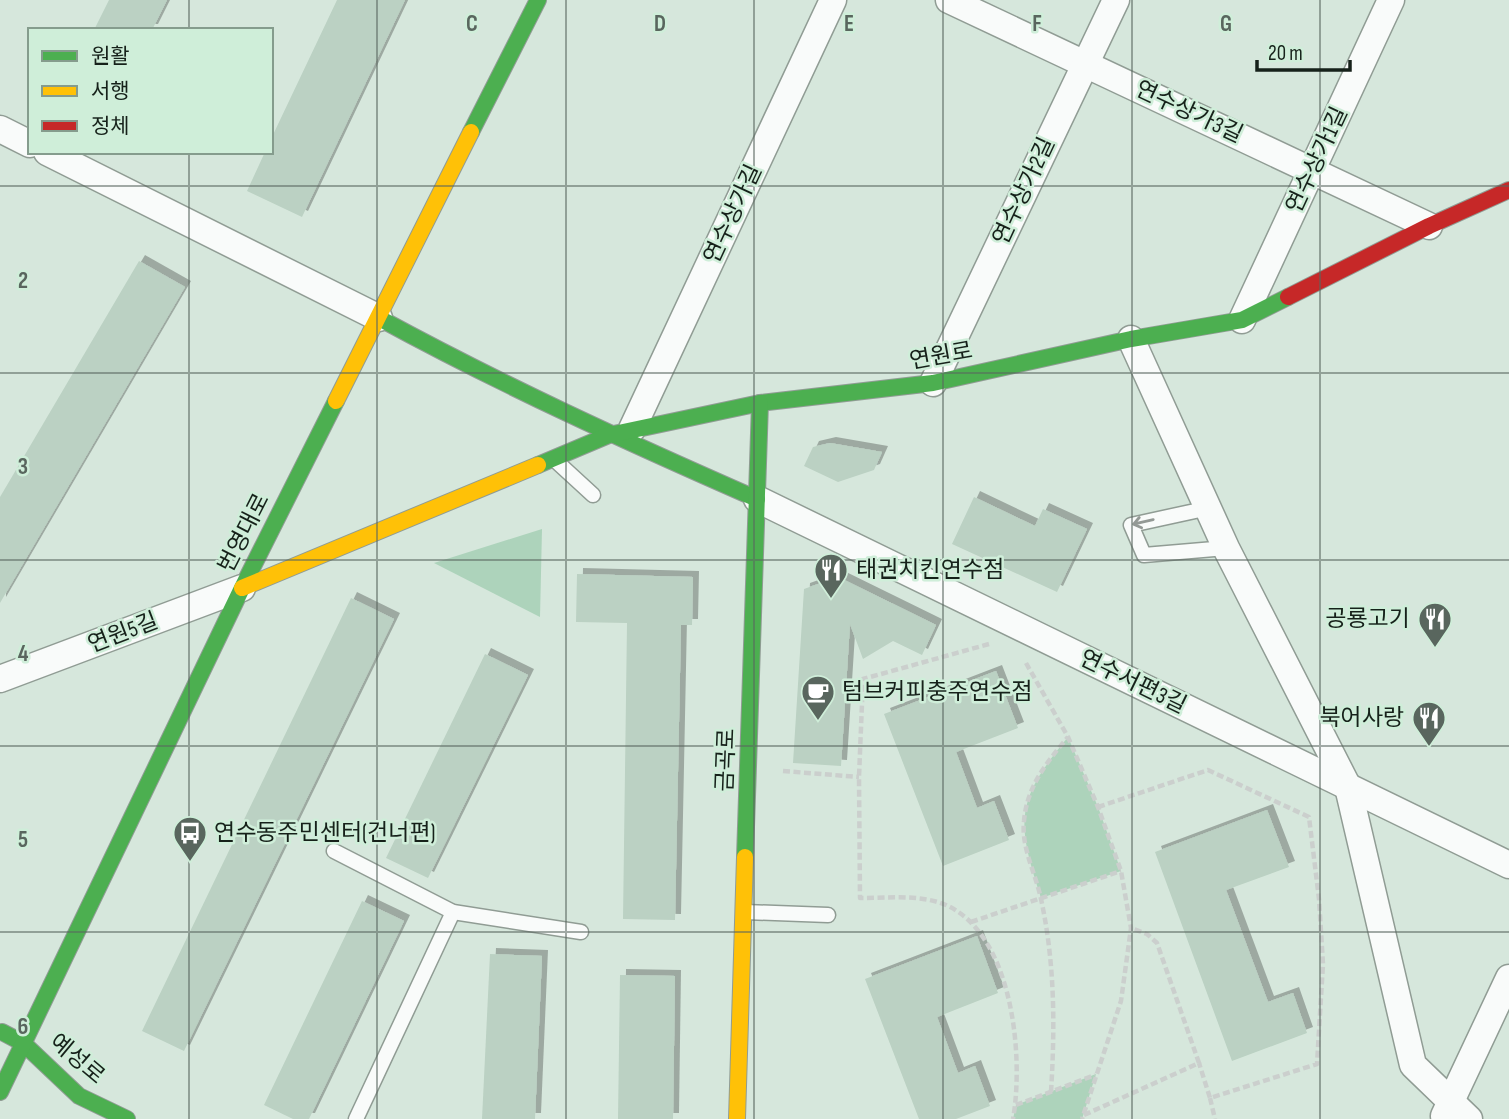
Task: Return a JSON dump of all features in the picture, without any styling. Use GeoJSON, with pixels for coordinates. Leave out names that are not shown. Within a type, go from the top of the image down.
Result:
{"type":"FeatureCollection","features":[{"type":"Feature","properties":{"kind":"street","name":"번영대로"},"geometry":{"type":"LineString","coordinates":[[0,1092],[242,588],[538,0]]}},
{"type":"Feature","properties":{"kind":"street","name":"연수상가길"},"geometry":{"type":"LineString","coordinates":[[620,432],[833,0]]}},
{"type":"Feature","properties":{"kind":"street","name":"연수상가3길"},"geometry":{"type":"LineString","coordinates":[[949,0],[1429,226]]}},
{"type":"Feature","properties":{"kind":"street","name":"연수상가2길"},"geometry":{"type":"LineString","coordinates":[[933,383],[1116,0]]}},
{"type":"Feature","properties":{"kind":"street","name":"연수상가1길"},"geometry":{"type":"LineString","coordinates":[[1242,320],[1391,0]]}},
{"type":"Feature","properties":{"kind":"street"},"geometry":{"type":"LineString","coordinates":[[0,129],[28,143]]}},
{"type":"Feature","properties":{"kind":"street"},"geometry":{"type":"LineString","coordinates":[[51,154],[379,318],[455,360],[620,432],[757,499]]}},
{"type":"Feature","properties":{"kind":"street","name":"연원로"},"geometry":{"type":"LineString","coordinates":[[242,588],[620,432],[760,403],[933,383],[1131,339],[1242,320],[1429,226],[1509,190]]}},
{"type":"Feature","properties":{"kind":"street"},"geometry":{"type":"LineString","coordinates":[[1131,339],[1226,548],[1348,788],[1413,1065],[1454,1114],[1509,978]]}},
{"type":"Feature","properties":{"kind":"street","name":"금곡로"},"geometry":{"type":"LineString","coordinates":[[737,1119],[760,403]]}},
{"type":"Feature","properties":{"kind":"street","name":"연수서편3길"},"geometry":{"type":"LineString","coordinates":[[757,499],[1509,865]]}},
{"type":"Feature","properties":{"kind":"street","name":"연원5길"},"geometry":{"type":"LineString","coordinates":[[1,678],[242,588]]}},
{"type":"Feature","properties":{"kind":"street","name":"예성로"},"geometry":{"type":"LineString","coordinates":[[0,1031],[23,1043],[79,1096],[127,1119]]}},
{"type":"Feature","properties":{"kind":"lane"},"geometry":{"type":"LineString","coordinates":[[552,458],[593,495]]}},
{"type":"Feature","properties":{"kind":"lane"},"geometry":{"type":"LineString","coordinates":[[1209,508],[1131,525],[1144,555],[1226,548]]}},
{"type":"Feature","properties":{"kind":"lane"},"geometry":{"type":"LineString","coordinates":[[334,851],[453,912],[581,932]]}},
{"type":"Feature","properties":{"kind":"lane"},"geometry":{"type":"LineString","coordinates":[[356,1119],[453,912]]}},
{"type":"Feature","properties":{"kind":"lane"},"geometry":{"type":"LineString","coordinates":[[743,912],[828,915]]}},
{"type":"Feature","properties":{"kind":"path"},"geometry":{"type":"LineString","coordinates":[[990,643],[863,679],[859,777],[860,898],[919,899],[946,905],[971,922],[997,961],[1010,1005],[1018,1052],[1013,1119]]}},
{"type":"Feature","properties":{"kind":"path"},"geometry":{"type":"LineString","coordinates":[[1025,660],[1068,737],[1098,807],[1121,872],[1131,928],[1121,1001],[1083,1117]]}},
{"type":"Feature","properties":{"kind":"path"},"geometry":{"type":"LineString","coordinates":[[1051,1092],[1053,982],[1041,898],[1029,859],[1023,822],[1030,789],[1046,763],[1068,737]]}},
{"type":"Feature","properties":{"kind":"path"},"geometry":{"type":"LineString","coordinates":[[1098,807],[1208,770],[1309,817],[1320,899],[1323,964],[1317,1064],[1210,1098]]}},
{"type":"Feature","properties":{"kind":"path"},"geometry":{"type":"LineString","coordinates":[[782,771],[859,777]]}},
{"type":"Feature","properties":{"kind":"path"},"geometry":{"type":"LineString","coordinates":[[971,922],[1121,872]]}},
{"type":"Feature","properties":{"kind":"path"},"geometry":{"type":"LineString","coordinates":[[1131,928],[1147,934],[1157,943],[1216,1119]]}},
{"type":"Feature","properties":{"kind":"path"},"geometry":{"type":"LineString","coordinates":[[1083,1117],[1199,1063]]}},
{"type":"Feature","properties":{"kind":"path"},"geometry":{"type":"LineString","coordinates":[[1016,1105],[1096,1074]]}},
{"type":"Feature","properties":{"kind":"green space"},"geometry":{"type":"Polygon","coordinates":[[[542,529],[540,617],[434,563],[542,529]]]}},
{"type":"Feature","properties":{"kind":"green space"},"geometry":{"type":"Polygon","coordinates":[[[1068,737],[1098,807],[1121,871],[1041,898],[1027,849],[1025,813],[1038,778],[1068,737]]]}},
{"type":"Feature","properties":{"kind":"green space"},"geometry":{"type":"Polygon","coordinates":[[[1096,1074],[1082,1119],[1013,1119],[1016,1105],[1096,1074]]]}},
{"type":"Feature","properties":{"kind":"building"},"geometry":{"type":"Polygon","coordinates":[[[109,0],[167,0],[153,28],[95,28],[109,0]]]}},
{"type":"Feature","properties":{"kind":"building"},"geometry":{"type":"Polygon","coordinates":[[[337,0],[405,0],[302,217],[247,191],[264,154],[273,154],[273,135],[337,0]]]}},
{"type":"Feature","properties":{"kind":"building"},"geometry":{"type":"Polygon","coordinates":[[[139,261],[185,287],[0,603],[0,497],[139,261]]]}},
{"type":"Feature","properties":{"kind":"building"},"geometry":{"type":"Polygon","coordinates":[[[830,443],[882,452],[874,470],[838,482],[804,466],[813,447],[830,443]]]}},
{"type":"Feature","properties":{"kind":"building"},"geometry":{"type":"Polygon","coordinates":[[[974,497],[1035,526],[1043,509],[1087,529],[1057,592],[952,544],[974,497]]]}},
{"type":"Feature","properties":{"kind":"building"},"geometry":{"type":"Polygon","coordinates":[[[830,573],[936,625],[922,655],[893,641],[863,659],[850,624],[841,766],[793,763],[804,589],[832,579],[830,573]]]}},
{"type":"Feature","properties":{"kind":"building"},"geometry":{"type":"Polygon","coordinates":[[[577,574],[693,577],[692,625],[681,625],[675,920],[623,919],[627,623],[576,622],[577,574]]]}},
{"type":"Feature","properties":{"kind":"building"},"geometry":{"type":"Polygon","coordinates":[[[351,598],[394,619],[184,1051],[142,1031],[351,598]]]}},
{"type":"Feature","properties":{"kind":"building"},"geometry":{"type":"Polygon","coordinates":[[[485,654],[528,675],[428,878],[386,858],[485,654]]]}},
{"type":"Feature","properties":{"kind":"building"},"geometry":{"type":"Polygon","coordinates":[[[996,671],[1018,728],[956,752],[977,808],[994,801],[1009,840],[943,866],[884,714],[996,671]]]}},
{"type":"Feature","properties":{"kind":"building"},"geometry":{"type":"Polygon","coordinates":[[[1267,810],[1289,867],[1226,890],[1268,1002],[1293,993],[1307,1033],[1232,1061],[1155,852],[1267,810]]]}},
{"type":"Feature","properties":{"kind":"building"},"geometry":{"type":"Polygon","coordinates":[[[362,901],[404,921],[309,1119],[293,1119],[264,1105],[362,901]]]}},
{"type":"Feature","properties":{"kind":"building"},"geometry":{"type":"Polygon","coordinates":[[[977,936],[998,993],[937,1017],[958,1073],[975,1066],[990,1106],[956,1119],[919,1119],[865,979],[977,936]]]}},
{"type":"Feature","properties":{"kind":"building"},"geometry":{"type":"Polygon","coordinates":[[[490,954],[542,956],[535,1119],[482,1119],[490,954]]]}},
{"type":"Feature","properties":{"kind":"building"},"geometry":{"type":"Polygon","coordinates":[[[620,975],[675,976],[673,1119],[618,1119],[620,975]]]}},
{"type":"Feature","properties":{"kind":"traffic: fast"},"geometry":{"type":"LineString","coordinates":[[471,132],[538,0]]}},
{"type":"Feature","properties":{"kind":"traffic: fast"},"geometry":{"type":"LineString","coordinates":[[538,465],[609,435],[760,403],[933,383],[1131,339],[1242,320],[1288,297]]}},
{"type":"Feature","properties":{"kind":"traffic: fast"},"geometry":{"type":"LineString","coordinates":[[379,318],[566,413],[757,499]]}},
{"type":"Feature","properties":{"kind":"traffic: fast"},"geometry":{"type":"LineString","coordinates":[[0,1092],[242,588],[336,401]]}},
{"type":"Feature","properties":{"kind":"traffic: fast"},"geometry":{"type":"LineString","coordinates":[[745,857],[760,403]]}},
{"type":"Feature","properties":{"kind":"traffic: fast"},"geometry":{"type":"LineString","coordinates":[[2,1032],[23,1043],[79,1096],[127,1119]]}},
{"type":"Feature","properties":{"kind":"traffic: slow"},"geometry":{"type":"LineString","coordinates":[[336,401],[471,132]]}},
{"type":"Feature","properties":{"kind":"traffic: slow"},"geometry":{"type":"LineString","coordinates":[[242,588],[538,465]]}},
{"type":"Feature","properties":{"kind":"traffic: slow"},"geometry":{"type":"LineString","coordinates":[[737,1119],[745,857]]}},
{"type":"Feature","properties":{"kind":"traffic: jam"},"geometry":{"type":"LineString","coordinates":[[1288,297],[1429,226],[1509,190]]}},
{"type":"Feature","properties":{"kind":"place","name":"태권치킨연수점"},"geometry":{"type":"Point","coordinates":[831,600]}},
{"type":"Feature","properties":{"kind":"place","name":"공룡고기"},"geometry":{"type":"Point","coordinates":[1435,649]}},
{"type":"Feature","properties":{"kind":"place","name":"텀브커피충주연수점"},"geometry":{"type":"Point","coordinates":[818,722]}},
{"type":"Feature","properties":{"kind":"place","name":"북어사랑"},"geometry":{"type":"Point","coordinates":[1429,748]}},
{"type":"Feature","properties":{"kind":"place","name":"연수동주민센터(건너편)"},"geometry":{"type":"Point","coordinates":[190,863]}}]}
